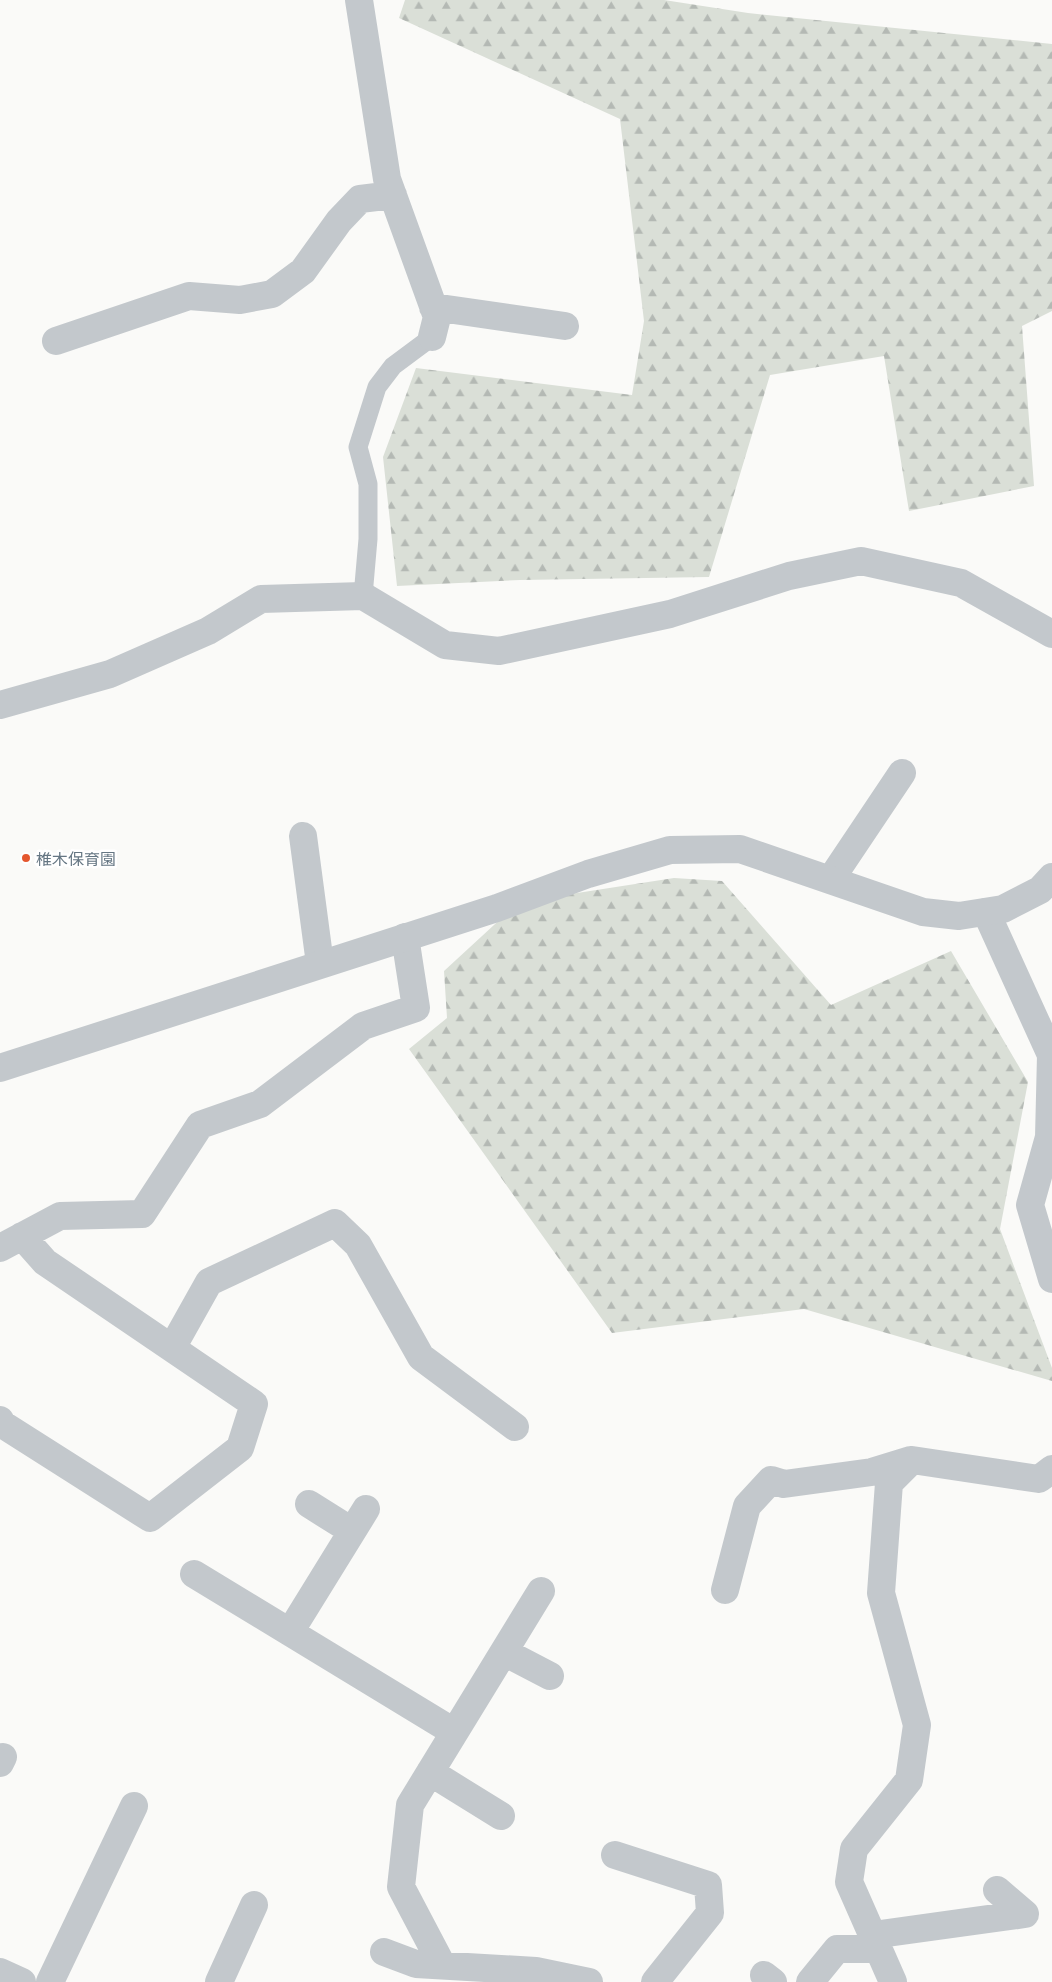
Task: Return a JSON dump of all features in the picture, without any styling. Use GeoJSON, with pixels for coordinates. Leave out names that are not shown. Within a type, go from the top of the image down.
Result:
{"type":"FeatureCollection","features":[{"type":"Feature","properties":{"kind":"street"},"geometry":{"type":"LineString","coordinates":[[359,0],[387,179],[437,317],[432,337]]}},
{"type":"Feature","properties":{"kind":"street"},"geometry":{"type":"LineString","coordinates":[[56,341],[189,296],[240,300],[272,294],[303,271],[339,221],[360,199],[393,195]]}},
{"type":"Feature","properties":{"kind":"street"},"geometry":{"type":"LineString","coordinates":[[433,307],[565,326]]}},
{"type":"Feature","properties":{"kind":"street"},"geometry":{"type":"LineString","coordinates":[[0,705],[110,674],[208,631],[261,599],[363,596],[445,645],[499,651],[670,614],[789,576],[862,561],[961,583],[1052,634]]}},
{"type":"Feature","properties":{"kind":"street"},"geometry":{"type":"LineString","coordinates":[[831,879],[902,773]]}},
{"type":"Feature","properties":{"kind":"street"},"geometry":{"type":"LineString","coordinates":[[304,836],[320,964]]}},
{"type":"Feature","properties":{"kind":"street"},"geometry":{"type":"LineString","coordinates":[[0,1068],[497,908],[588,874],[670,850],[740,849],[923,912],[959,916],[1003,909],[1040,890],[1052,877]]}},
{"type":"Feature","properties":{"kind":"street"},"geometry":{"type":"LineString","coordinates":[[986,912],[1043,1014],[1051,1055],[1049,1137],[1030,1205],[1052,1279]]}},
{"type":"Feature","properties":{"kind":"street"},"geometry":{"type":"LineString","coordinates":[[11,1242],[60,1216],[142,1214],[200,1125],[260,1104],[363,1026],[416,1008],[405,937]]}},
{"type":"Feature","properties":{"kind":"street"},"geometry":{"type":"LineString","coordinates":[[172,1348],[209,1282],[335,1223],[358,1245],[421,1357],[515,1427]]}},
{"type":"Feature","properties":{"kind":"street"},"geometry":{"type":"LineString","coordinates":[[0,1420],[2,1424],[150,1518],[240,1448],[254,1404],[45,1262],[11,1242]]}},
{"type":"Feature","properties":{"kind":"street"},"geometry":{"type":"LineString","coordinates":[[893,1982],[849,1882],[854,1849],[909,1780],[917,1725],[881,1593],[889,1483],[912,1460]]}},
{"type":"Feature","properties":{"kind":"street"},"geometry":{"type":"LineString","coordinates":[[725,1590],[747,1506],[771,1480],[784,1484],[853,1475],[872,1472],[912,1460],[1039,1479],[1052,1469]]}},
{"type":"Feature","properties":{"kind":"street"},"geometry":{"type":"LineString","coordinates":[[290,1632],[359,1520],[309,1504]]}},
{"type":"Feature","properties":{"kind":"street"},"geometry":{"type":"LineString","coordinates":[[194,1574],[454,1732]]}},
{"type":"Feature","properties":{"kind":"street"},"geometry":{"type":"LineString","coordinates":[[442,1965],[401,1887],[410,1805],[542,1591]]}},
{"type":"Feature","properties":{"kind":"street"},"geometry":{"type":"LineString","coordinates":[[504,1652],[550,1676]]}},
{"type":"Feature","properties":{"kind":"street"},"geometry":{"type":"LineString","coordinates":[[430,1772],[501,1816]]}},
{"type":"Feature","properties":{"kind":"street"},"geometry":{"type":"LineString","coordinates":[[50,1982],[134,1806]]}},
{"type":"Feature","properties":{"kind":"street"},"geometry":{"type":"LineString","coordinates":[[615,1855],[708,1885],[710,1912],[655,1982]]}},
{"type":"Feature","properties":{"kind":"street"},"geometry":{"type":"LineString","coordinates":[[810,1982],[837,1949],[1025,1914],[997,1890]]}},
{"type":"Feature","properties":{"kind":"street"},"geometry":{"type":"LineString","coordinates":[[218,1982],[254,1905]]}},
{"type":"Feature","properties":{"kind":"street"},"geometry":{"type":"LineString","coordinates":[[384,1952],[416,1964],[536,1971],[589,1982]]}},
{"type":"Feature","properties":{"kind":"street"},"geometry":{"type":"LineString","coordinates":[[0,1972],[22,1982]]}},
{"type":"Feature","properties":{"kind":"lane"},"geometry":{"type":"LineString","coordinates":[[363,596],[368,539],[368,484],[358,447],[377,387],[393,366],[432,337]]}},
{"type":"Feature","properties":{"kind":"green space"},"geometry":{"type":"Polygon","coordinates":[[[405,0],[664,0],[748,13],[1052,44],[1052,311],[1022,326],[1034,486],[909,511],[884,356],[770,375],[709,577],[520,580],[397,586],[383,457],[416,368],[632,395],[644,321],[620,119],[399,18],[405,0]]]}},
{"type":"Feature","properties":{"kind":"green space"},"geometry":{"type":"Polygon","coordinates":[[[674,878],[722,881],[831,1005],[951,951],[1028,1082],[1000,1229],[1052,1368],[1052,1381],[804,1309],[612,1333],[409,1049],[447,1018],[444,971],[519,902],[674,878]]]}},
{"type":"Feature","properties":{"kind":"place","name":"椎木保育園"},"geometry":{"type":"Point","coordinates":[26,858]}}]}
